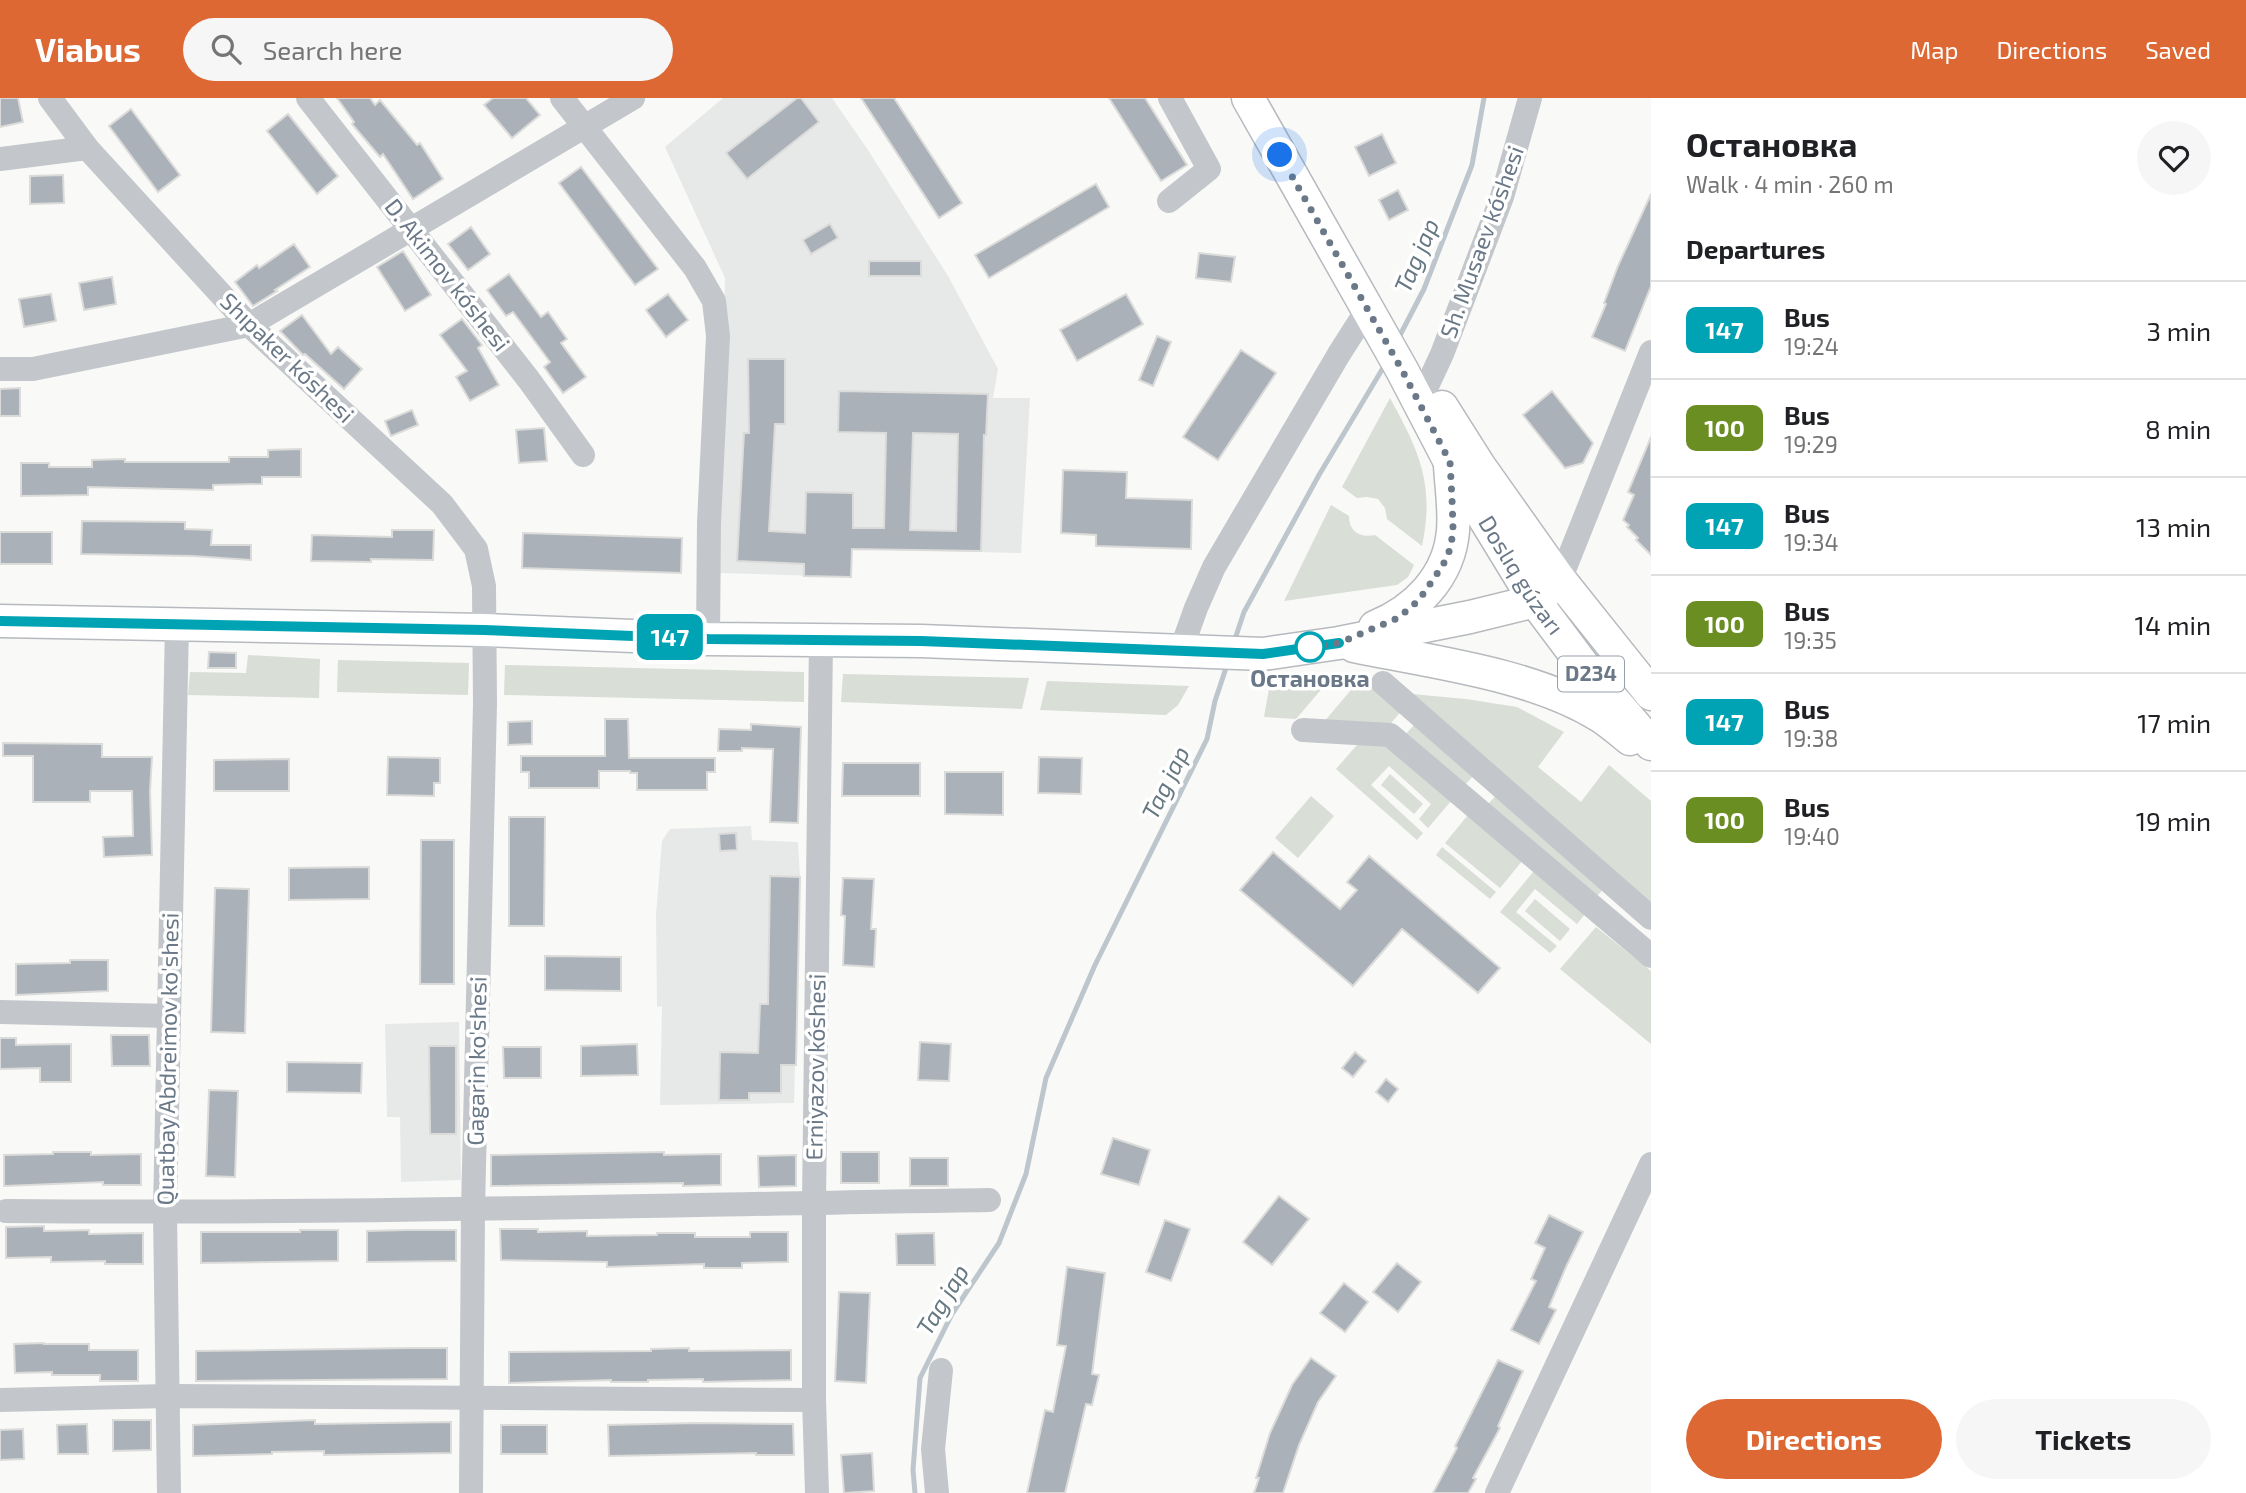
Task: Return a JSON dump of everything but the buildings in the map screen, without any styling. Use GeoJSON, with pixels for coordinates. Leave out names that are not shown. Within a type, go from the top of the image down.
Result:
{"type":"FeatureCollection","features":[{"type":"Feature","properties":{"kind":"main road","name":"Doslıq gúzarı"},"geometry":{"type":"LineString","coordinates":[[1248,98],[1379,321],[1560,580],[1651,694]]}},
{"type":"Feature","properties":{"kind":"main road","name":"Doslıq gúzarı"},"geometry":{"type":"LineString","coordinates":[[1262,98],[1379,321]]}},
{"type":"Feature","properties":{"kind":"main road","name":"Doslıq gúzarı"},"geometry":{"type":"LineString","coordinates":[[1413,370],[1450,462],[1535,601],[1583,666],[1651,744]]}},
{"type":"Feature","properties":{"kind":"main road"},"geometry":{"type":"LineString","coordinates":[[1339,643],[1398,618],[1431,586],[1451,547],[1453,528],[1450,462]]}},
{"type":"Feature","properties":{"kind":"main road"},"geometry":{"type":"LineString","coordinates":[[0,621],[484,630],[1263,654],[1339,643],[1535,601],[1560,580]]}},
{"type":"Feature","properties":{"kind":"main road"},"geometry":{"type":"LineString","coordinates":[[1339,643],[1473,670],[1556,695],[1599,716],[1651,754]]}},
{"type":"Feature","properties":{"kind":"street","name":"Shıpaker kóshesi"},"geometry":{"type":"LineString","coordinates":[[50,98],[87,148],[249,325],[442,504],[476,549],[484,586],[484,630]]}},
{"type":"Feature","properties":{"kind":"street","name":"D. Akimov kóshesi"},"geometry":{"type":"LineString","coordinates":[[308,98],[529,380],[583,455]]}},
{"type":"Feature","properties":{"kind":"street"},"geometry":{"type":"LineString","coordinates":[[562,98],[695,268],[714,301],[718,336],[709,523],[708,639]]}},
{"type":"Feature","properties":{"kind":"street"},"geometry":{"type":"LineString","coordinates":[[0,369],[33,369],[249,325],[633,98]]}},
{"type":"Feature","properties":{"kind":"street"},"geometry":{"type":"LineString","coordinates":[[1169,201],[1209,169],[1170,98]]}},
{"type":"Feature","properties":{"kind":"street","name":"Sh. Musaev kóshesi"},"geometry":{"type":"LineString","coordinates":[[1413,370],[1442,354],[1502,197],[1530,98]]}},
{"type":"Feature","properties":{"kind":"street"},"geometry":{"type":"LineString","coordinates":[[0,159],[87,148]]}},
{"type":"Feature","properties":{"kind":"street"},"geometry":{"type":"LineString","coordinates":[[1196,650],[1196,608],[1214,567],[1334,362],[1379,321]]}},
{"type":"Feature","properties":{"kind":"street"},"geometry":{"type":"LineString","coordinates":[[1560,580],[1651,352]]}},
{"type":"Feature","properties":{"kind":"street","name":"Quatbay Abdreimov ko'shesi"},"geometry":{"type":"LineString","coordinates":[[169,1493],[165,1212],[177,624]]}},
{"type":"Feature","properties":{"kind":"street","name":"Gagarin ko'shesi"},"geometry":{"type":"LineString","coordinates":[[471,1493],[473,1209],[485,704],[484,630]]}},
{"type":"Feature","properties":{"kind":"street","name":"Erniyazov kóshesi"},"geometry":{"type":"LineString","coordinates":[[817,1493],[814,1202],[821,640]]}},
{"type":"Feature","properties":{"kind":"street"},"geometry":{"type":"LineString","coordinates":[[1383,682],[1651,918]]}},
{"type":"Feature","properties":{"kind":"street"},"geometry":{"type":"LineString","coordinates":[[1390,735],[1414,710]]}},
{"type":"Feature","properties":{"kind":"street"},"geometry":{"type":"LineString","coordinates":[[1303,730],[1390,735],[1651,956]]}},
{"type":"Feature","properties":{"kind":"street"},"geometry":{"type":"LineString","coordinates":[[1470,803],[1492,778]]}},
{"type":"Feature","properties":{"kind":"street"},"geometry":{"type":"LineString","coordinates":[[1601,914],[1621,891]]}},
{"type":"Feature","properties":{"kind":"street"},"geometry":{"type":"LineString","coordinates":[[0,1012],[169,1016]]}},
{"type":"Feature","properties":{"kind":"street"},"geometry":{"type":"LineString","coordinates":[[1497,1493],[1651,1164]]}},
{"type":"Feature","properties":{"kind":"street"},"geometry":{"type":"LineString","coordinates":[[6,1210],[165,1212],[473,1209],[989,1199]]}},
{"type":"Feature","properties":{"kind":"street"},"geometry":{"type":"LineString","coordinates":[[937,1493],[933,1449],[941,1370]]}},
{"type":"Feature","properties":{"kind":"street"},"geometry":{"type":"LineString","coordinates":[[0,1400],[168,1396],[814,1400]]}},
{"type":"Feature","properties":{"kind":"shaded area"},"geometry":{"type":"Polygon","coordinates":[[[723,98],[832,98],[868,150],[948,276],[998,369],[993,398],[1030,398],[1021,553],[852,549],[851,577],[720,573],[725,278],[665,147],[723,98]]]}},
{"type":"Feature","properties":{"kind":"shaded area"},"geometry":{"type":"Polygon","coordinates":[[[1390,398],[1409,435],[1422,469],[1427,504],[1422,546],[1387,519],[1385,508],[1378,499],[1357,498],[1342,487],[1390,398]]]}},
{"type":"Feature","properties":{"kind":"shaded area"},"geometry":{"type":"Polygon","coordinates":[[[1331,505],[1349,516],[1356,533],[1375,535],[1414,565],[1408,577],[1397,585],[1284,601],[1331,505]]]}},
{"type":"Feature","properties":{"kind":"shaded area"},"geometry":{"type":"Polygon","coordinates":[[[248,655],[320,659],[319,698],[188,695],[190,672],[246,673],[248,655]]]}},
{"type":"Feature","properties":{"kind":"shaded area"},"geometry":{"type":"Polygon","coordinates":[[[338,660],[469,663],[468,695],[337,692],[338,660]]]}},
{"type":"Feature","properties":{"kind":"shaded area"},"geometry":{"type":"Polygon","coordinates":[[[505,665],[804,672],[804,702],[504,695],[505,665]]]}},
{"type":"Feature","properties":{"kind":"shaded area"},"geometry":{"type":"Polygon","coordinates":[[[843,674],[1029,678],[1022,709],[841,702],[843,674]]]}},
{"type":"Feature","properties":{"kind":"shaded area"},"geometry":{"type":"Polygon","coordinates":[[[1271,677],[1326,678],[1325,685],[1296,719],[1264,717],[1271,677]]]}},
{"type":"Feature","properties":{"kind":"shaded area"},"geometry":{"type":"Polygon","coordinates":[[[1047,681],[1189,686],[1178,705],[1166,715],[1040,710],[1047,681]]]}},
{"type":"Feature","properties":{"kind":"shaded area"},"geometry":{"type":"Polygon","coordinates":[[[1356,684],[1370,684],[1402,710],[1388,727],[1323,723],[1356,684]]]}},
{"type":"Feature","properties":{"kind":"shaded area"},"geometry":{"type":"Polygon","coordinates":[[[1401,693],[1517,707],[1564,732],[1538,767],[1581,802],[1609,765],[1651,801],[1651,909],[1401,693]]]}},
{"type":"Feature","properties":{"kind":"shaded area"},"geometry":{"type":"Polygon","coordinates":[[[1415,724],[1474,775],[1462,788],[1403,737],[1415,724]]]}},
{"type":"Feature","properties":{"kind":"shaded area"},"geometry":{"type":"Polygon","coordinates":[[[1363,738],[1387,743],[1451,801],[1428,828],[1419,819],[1431,804],[1389,766],[1371,785],[1423,833],[1417,840],[1336,769],[1363,738]]]}},
{"type":"Feature","properties":{"kind":"shaded area"},"geometry":{"type":"Polygon","coordinates":[[[1390,774],[1423,804],[1414,814],[1381,785],[1390,774]]]}},
{"type":"Feature","properties":{"kind":"shaded area"},"geometry":{"type":"Polygon","coordinates":[[[1497,794],[1605,887],[1592,902],[1484,809],[1497,794]]]}},
{"type":"Feature","properties":{"kind":"shaded area"},"geometry":{"type":"Polygon","coordinates":[[[1311,796],[1334,816],[1298,858],[1275,838],[1311,796]]]}},
{"type":"Feature","properties":{"kind":"shaded area"},"geometry":{"type":"Polygon","coordinates":[[[1468,815],[1523,860],[1500,888],[1445,843],[1468,815]]]}},
{"type":"Feature","properties":{"kind":"shaded area"},"geometry":{"type":"Polygon","coordinates":[[[751,826],[752,840],[798,842],[800,877],[794,1103],[660,1105],[662,1006],[657,1007],[656,914],[662,841],[670,829],[751,826]]]}},
{"type":"Feature","properties":{"kind":"shaded area"},"geometry":{"type":"Polygon","coordinates":[[[1442,847],[1496,892],[1490,899],[1436,855],[1442,847]]]}},
{"type":"Feature","properties":{"kind":"shaded area"},"geometry":{"type":"Polygon","coordinates":[[[1534,871],[1585,914],[1577,924],[1535,889],[1516,912],[1557,946],[1550,953],[1500,912],[1534,871]]]}},
{"type":"Feature","properties":{"kind":"shaded area"},"geometry":{"type":"Polygon","coordinates":[[[1535,899],[1570,929],[1560,941],[1525,911],[1535,899]]]}},
{"type":"Feature","properties":{"kind":"shaded area"},"geometry":{"type":"Polygon","coordinates":[[[1596,927],[1651,971],[1651,1044],[1560,969],[1596,927]]]}},
{"type":"Feature","properties":{"kind":"shaded area"},"geometry":{"type":"Polygon","coordinates":[[[459,1022],[461,1180],[401,1182],[400,1117],[387,1117],[385,1024],[459,1022]]]}},
{"type":"Feature","properties":{"kind":"waterway","name":"Tag jap"},"geometry":{"type":"LineString","coordinates":[[1397,341],[1424,289],[1472,165],[1484,98]]}},
{"type":"Feature","properties":{"kind":"waterway","name":"Tag jap"},"geometry":{"type":"LineString","coordinates":[[1234,642],[1244,612],[1319,475],[1386,363]]}},
{"type":"Feature","properties":{"kind":"waterway","name":"Tag jap"},"geometry":{"type":"LineString","coordinates":[[915,1493],[913,1470],[920,1378],[952,1314],[999,1243],[1026,1174],[1046,1078],[1095,965],[1207,739],[1215,701],[1228,662]]}},
{"type":"Feature","properties":{"kind":"bus line","name":"147"},"geometry":{"type":"LineString","coordinates":[[0,621],[484,630],[708,639],[921,641],[1263,654],[1339,643]]}},
{"type":"Feature","properties":{"kind":"place","name":"Остановка"},"geometry":{"type":"Point","coordinates":[1310,647]}},
{"type":"Feature","properties":{"kind":"route"},"geometry":{"type":"LineString","coordinates":[[1280,155],[1402,370],[1450,462],[1453,528],[1451,547],[1431,586],[1398,618],[1339,643],[1310,647]]}}]}
